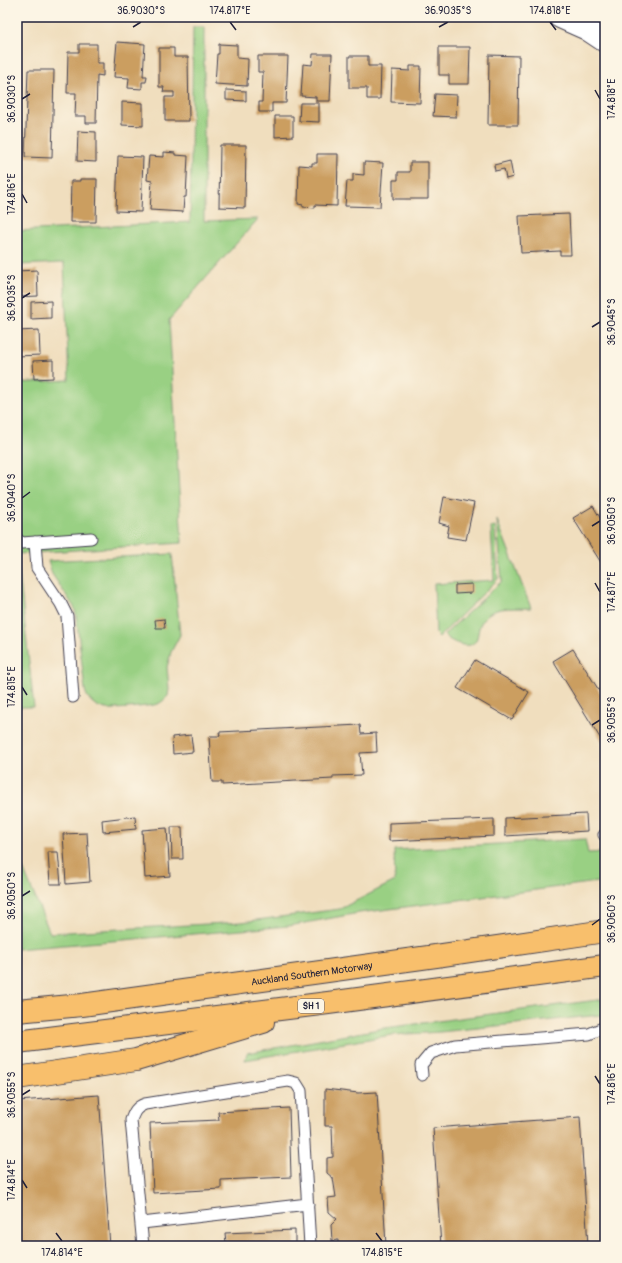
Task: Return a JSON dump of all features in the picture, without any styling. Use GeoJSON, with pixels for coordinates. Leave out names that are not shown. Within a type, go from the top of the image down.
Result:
{"type":"FeatureCollection","features":[{"type":"Feature","properties":{"kind":"highway","name":"Auckland Southern Motorway"},"geometry":{"type":"LineString","coordinates":[[17,1011],[82,1005],[605,931]]}},
{"type":"Feature","properties":{"kind":"highway","name":"SH 1"},"geometry":{"type":"LineString","coordinates":[[17,1042],[328,1004],[605,966]]}},
{"type":"Feature","properties":{"kind":"highway"},"geometry":{"type":"LineString","coordinates":[[17,1078],[136,1060],[328,1004]]}},
{"type":"Feature","properties":{"kind":"street"},"geometry":{"type":"LineString","coordinates":[[560,17],[587,29],[605,41]]}},
{"type":"Feature","properties":{"kind":"lane"},"geometry":{"type":"LineString","coordinates":[[17,538],[22,543],[91,538]]}},
{"type":"Feature","properties":{"kind":"lane"},"geometry":{"type":"LineString","coordinates":[[35,542],[37,568],[61,604],[67,616],[73,697]]}},
{"type":"Feature","properties":{"kind":"lane"},"geometry":{"type":"LineString","coordinates":[[422,1075],[421,1065],[431,1053],[455,1045],[589,1034],[605,1027]]}},
{"type":"Feature","properties":{"kind":"lane"},"geometry":{"type":"LineString","coordinates":[[143,1246],[131,1120],[135,1109],[145,1104],[288,1081],[296,1083],[301,1091],[310,1246]]}},
{"type":"Feature","properties":{"kind":"lane"},"geometry":{"type":"LineString","coordinates":[[142,1223],[308,1204]]}},
{"type":"Feature","properties":{"kind":"green space"},"geometry":{"type":"Polygon","coordinates":[[[193,27],[204,27],[204,221],[258,219],[169,320],[182,543],[17,554],[17,383],[69,380],[64,263],[17,265],[17,231],[190,222],[193,27]]]}},
{"type":"Feature","properties":{"kind":"green space"},"geometry":{"type":"Polygon","coordinates":[[[497,520],[531,608],[508,608],[495,611],[484,618],[480,625],[476,641],[470,645],[456,643],[444,635],[502,581],[497,520]]]}},
{"type":"Feature","properties":{"kind":"green space"},"geometry":{"type":"Polygon","coordinates":[[[491,527],[495,527],[498,579],[439,637],[436,634],[434,584],[494,580],[491,527]]]}},
{"type":"Feature","properties":{"kind":"green space"},"geometry":{"type":"Polygon","coordinates":[[[17,554],[34,707],[17,707],[17,554]]]}},
{"type":"Feature","properties":{"kind":"green space"},"geometry":{"type":"Polygon","coordinates":[[[172,554],[180,635],[171,652],[167,667],[169,689],[168,696],[158,704],[148,706],[110,709],[98,707],[90,700],[85,690],[74,607],[52,574],[48,561],[172,554]]]}},
{"type":"Feature","properties":{"kind":"green space"},"geometry":{"type":"Polygon","coordinates":[[[585,839],[588,853],[605,852],[605,881],[359,913],[289,926],[17,949],[17,854],[50,933],[242,922],[340,909],[395,881],[394,850],[585,839]]]}},
{"type":"Feature","properties":{"kind":"green space"},"geometry":{"type":"Polygon","coordinates":[[[605,999],[605,1014],[601,1015],[440,1032],[392,1035],[245,1060],[247,1053],[385,1028],[605,999]]]}},
{"type":"Feature","properties":{"kind":"building"},"geometry":{"type":"Polygon","coordinates":[[[117,42],[145,44],[143,76],[147,76],[146,82],[142,82],[142,89],[128,88],[129,78],[114,77],[117,42]]]}},
{"type":"Feature","properties":{"kind":"building"},"geometry":{"type":"Polygon","coordinates":[[[79,44],[97,44],[97,63],[103,63],[103,76],[97,75],[96,123],[86,123],[86,116],[75,116],[76,93],[67,93],[68,52],[79,52],[79,44]]]}},
{"type":"Feature","properties":{"kind":"building"},"geometry":{"type":"Polygon","coordinates":[[[219,44],[237,45],[237,58],[248,59],[247,86],[215,84],[219,44]]]}},
{"type":"Feature","properties":{"kind":"building"},"geometry":{"type":"Polygon","coordinates":[[[439,47],[470,47],[469,84],[449,84],[449,75],[439,75],[439,47]]]}},
{"type":"Feature","properties":{"kind":"building"},"geometry":{"type":"Polygon","coordinates":[[[159,48],[174,48],[174,57],[188,57],[189,121],[165,121],[165,97],[174,97],[174,92],[163,92],[164,87],[159,87],[159,48]]]}},
{"type":"Feature","properties":{"kind":"building"},"geometry":{"type":"Polygon","coordinates":[[[313,54],[332,54],[330,101],[316,101],[316,97],[301,96],[303,64],[312,65],[313,54]]]}},
{"type":"Feature","properties":{"kind":"building"},"geometry":{"type":"Polygon","coordinates":[[[489,55],[519,56],[518,125],[488,125],[489,55]]]}},
{"type":"Feature","properties":{"kind":"building"},"geometry":{"type":"Polygon","coordinates":[[[258,56],[288,56],[286,103],[272,103],[272,112],[259,112],[259,102],[262,102],[263,72],[258,72],[258,56]]]}},
{"type":"Feature","properties":{"kind":"building"},"geometry":{"type":"Polygon","coordinates":[[[349,56],[368,56],[368,66],[381,66],[380,99],[367,99],[367,88],[349,88],[349,56]]]}},
{"type":"Feature","properties":{"kind":"building"},"geometry":{"type":"Polygon","coordinates":[[[410,66],[421,66],[420,103],[391,102],[392,70],[410,71],[410,66]]]}},
{"type":"Feature","properties":{"kind":"building"},"geometry":{"type":"Polygon","coordinates":[[[28,70],[54,70],[52,158],[25,157],[28,70]]]}},
{"type":"Feature","properties":{"kind":"building"},"geometry":{"type":"Polygon","coordinates":[[[226,90],[246,91],[246,101],[226,100],[226,90]]]}},
{"type":"Feature","properties":{"kind":"building"},"geometry":{"type":"Polygon","coordinates":[[[435,94],[457,95],[456,117],[433,116],[435,94]]]}},
{"type":"Feature","properties":{"kind":"building"},"geometry":{"type":"Polygon","coordinates":[[[122,102],[143,103],[143,126],[122,125],[122,102]]]}},
{"type":"Feature","properties":{"kind":"building"},"geometry":{"type":"Polygon","coordinates":[[[300,103],[319,103],[319,122],[299,121],[300,103]]]}},
{"type":"Feature","properties":{"kind":"building"},"geometry":{"type":"Polygon","coordinates":[[[275,116],[293,116],[293,136],[275,137],[275,116]]]}},
{"type":"Feature","properties":{"kind":"building"},"geometry":{"type":"Polygon","coordinates":[[[78,131],[96,132],[96,162],[77,161],[78,131]]]}},
{"type":"Feature","properties":{"kind":"building"},"geometry":{"type":"Polygon","coordinates":[[[220,145],[246,145],[245,208],[219,207],[220,145]]]}},
{"type":"Feature","properties":{"kind":"building"},"geometry":{"type":"Polygon","coordinates":[[[164,152],[188,156],[186,197],[184,197],[183,212],[150,210],[152,181],[147,180],[149,156],[164,157],[164,152]]]}},
{"type":"Feature","properties":{"kind":"building"},"geometry":{"type":"Polygon","coordinates":[[[317,154],[338,154],[337,206],[315,205],[315,208],[303,207],[303,205],[298,204],[299,165],[312,166],[312,163],[317,163],[317,154]]]}},
{"type":"Feature","properties":{"kind":"building"},"geometry":{"type":"Polygon","coordinates":[[[118,156],[143,157],[141,212],[116,211],[118,156]]]}},
{"type":"Feature","properties":{"kind":"building"},"geometry":{"type":"Polygon","coordinates":[[[510,161],[513,177],[506,179],[504,169],[495,171],[494,165],[510,161]]]}},
{"type":"Feature","properties":{"kind":"building"},"geometry":{"type":"Polygon","coordinates":[[[364,162],[383,163],[380,207],[345,206],[347,181],[353,181],[353,174],[364,175],[364,162]]]}},
{"type":"Feature","properties":{"kind":"building"},"geometry":{"type":"Polygon","coordinates":[[[410,162],[428,162],[428,199],[393,199],[393,180],[398,180],[398,172],[410,172],[410,162]]]}},
{"type":"Feature","properties":{"kind":"building"},"geometry":{"type":"Polygon","coordinates":[[[80,179],[97,179],[96,222],[70,222],[71,181],[80,181],[80,179]]]}},
{"type":"Feature","properties":{"kind":"building"},"geometry":{"type":"Polygon","coordinates":[[[569,214],[571,255],[560,255],[560,251],[521,253],[519,216],[569,214]]]}},
{"type":"Feature","properties":{"kind":"building"},"geometry":{"type":"Polygon","coordinates":[[[37,270],[38,296],[17,297],[17,271],[37,270]]]}},
{"type":"Feature","properties":{"kind":"building"},"geometry":{"type":"Polygon","coordinates":[[[51,301],[51,318],[31,319],[31,302],[51,301]]]}},
{"type":"Feature","properties":{"kind":"building"},"geometry":{"type":"Polygon","coordinates":[[[39,330],[40,355],[17,356],[17,331],[39,330]]]}},
{"type":"Feature","properties":{"kind":"building"},"geometry":{"type":"Polygon","coordinates":[[[53,360],[53,378],[34,379],[33,361],[53,360]]]}},
{"type":"Feature","properties":{"kind":"building"},"geometry":{"type":"Polygon","coordinates":[[[444,497],[474,503],[466,540],[447,537],[449,526],[439,523],[444,497]]]}},
{"type":"Feature","properties":{"kind":"building"},"geometry":{"type":"Polygon","coordinates":[[[593,506],[605,526],[605,569],[573,518],[593,506]]]}},
{"type":"Feature","properties":{"kind":"building"},"geometry":{"type":"Polygon","coordinates":[[[472,584],[472,593],[455,594],[455,585],[472,584]]]}},
{"type":"Feature","properties":{"kind":"building"},"geometry":{"type":"Polygon","coordinates":[[[164,619],[165,628],[156,628],[155,620],[164,619]]]}},
{"type":"Feature","properties":{"kind":"building"},"geometry":{"type":"Polygon","coordinates":[[[573,649],[605,700],[605,746],[553,661],[573,649]]]}},
{"type":"Feature","properties":{"kind":"building"},"geometry":{"type":"Polygon","coordinates":[[[475,660],[529,692],[512,720],[457,688],[475,660]]]}},
{"type":"Feature","properties":{"kind":"building"},"geometry":{"type":"Polygon","coordinates":[[[360,725],[361,734],[376,733],[377,752],[360,753],[362,775],[333,776],[333,779],[222,785],[222,782],[212,782],[209,736],[220,736],[219,732],[360,725]]]}},
{"type":"Feature","properties":{"kind":"building"},"geometry":{"type":"Polygon","coordinates":[[[191,735],[193,752],[173,754],[172,737],[191,735]]]}},
{"type":"Feature","properties":{"kind":"building"},"geometry":{"type":"Polygon","coordinates":[[[586,814],[587,831],[505,836],[505,818],[586,814]]]}},
{"type":"Feature","properties":{"kind":"building"},"geometry":{"type":"Polygon","coordinates":[[[135,816],[136,829],[103,832],[102,820],[135,816]]]}},
{"type":"Feature","properties":{"kind":"building"},"geometry":{"type":"Polygon","coordinates":[[[494,819],[494,836],[389,841],[389,823],[494,819]]]}},
{"type":"Feature","properties":{"kind":"building"},"geometry":{"type":"Polygon","coordinates":[[[171,827],[182,827],[183,859],[172,859],[171,827]]]}},
{"type":"Feature","properties":{"kind":"building"},"geometry":{"type":"Polygon","coordinates":[[[167,828],[170,876],[145,878],[142,830],[167,828]]]}},
{"type":"Feature","properties":{"kind":"building"},"geometry":{"type":"Polygon","coordinates":[[[87,833],[90,882],[66,884],[63,834],[87,833]]]}},
{"type":"Feature","properties":{"kind":"building"},"geometry":{"type":"Polygon","coordinates":[[[48,852],[58,852],[61,884],[50,884],[48,852]]]}},
{"type":"Feature","properties":{"kind":"building"},"geometry":{"type":"Polygon","coordinates":[[[325,1089],[358,1093],[377,1092],[386,1246],[338,1246],[338,1240],[332,1241],[331,1225],[337,1219],[329,1212],[328,1198],[336,1197],[333,1178],[327,1173],[327,1158],[333,1157],[332,1126],[325,1126],[325,1089]]]}},
{"type":"Feature","properties":{"kind":"building"},"geometry":{"type":"Polygon","coordinates":[[[99,1095],[110,1246],[17,1246],[18,1101],[99,1095]]]}},
{"type":"Feature","properties":{"kind":"building"},"geometry":{"type":"Polygon","coordinates":[[[289,1108],[291,1177],[221,1180],[221,1189],[153,1193],[150,1123],[219,1120],[218,1112],[289,1108]]]}},
{"type":"Feature","properties":{"kind":"building"},"geometry":{"type":"Polygon","coordinates":[[[580,1117],[588,1246],[441,1246],[433,1128],[580,1117]]]}},
{"type":"Feature","properties":{"kind":"building"},"geometry":{"type":"Polygon","coordinates":[[[295,1230],[295,1246],[186,1246],[226,1243],[225,1233],[295,1230]]]}}]}
